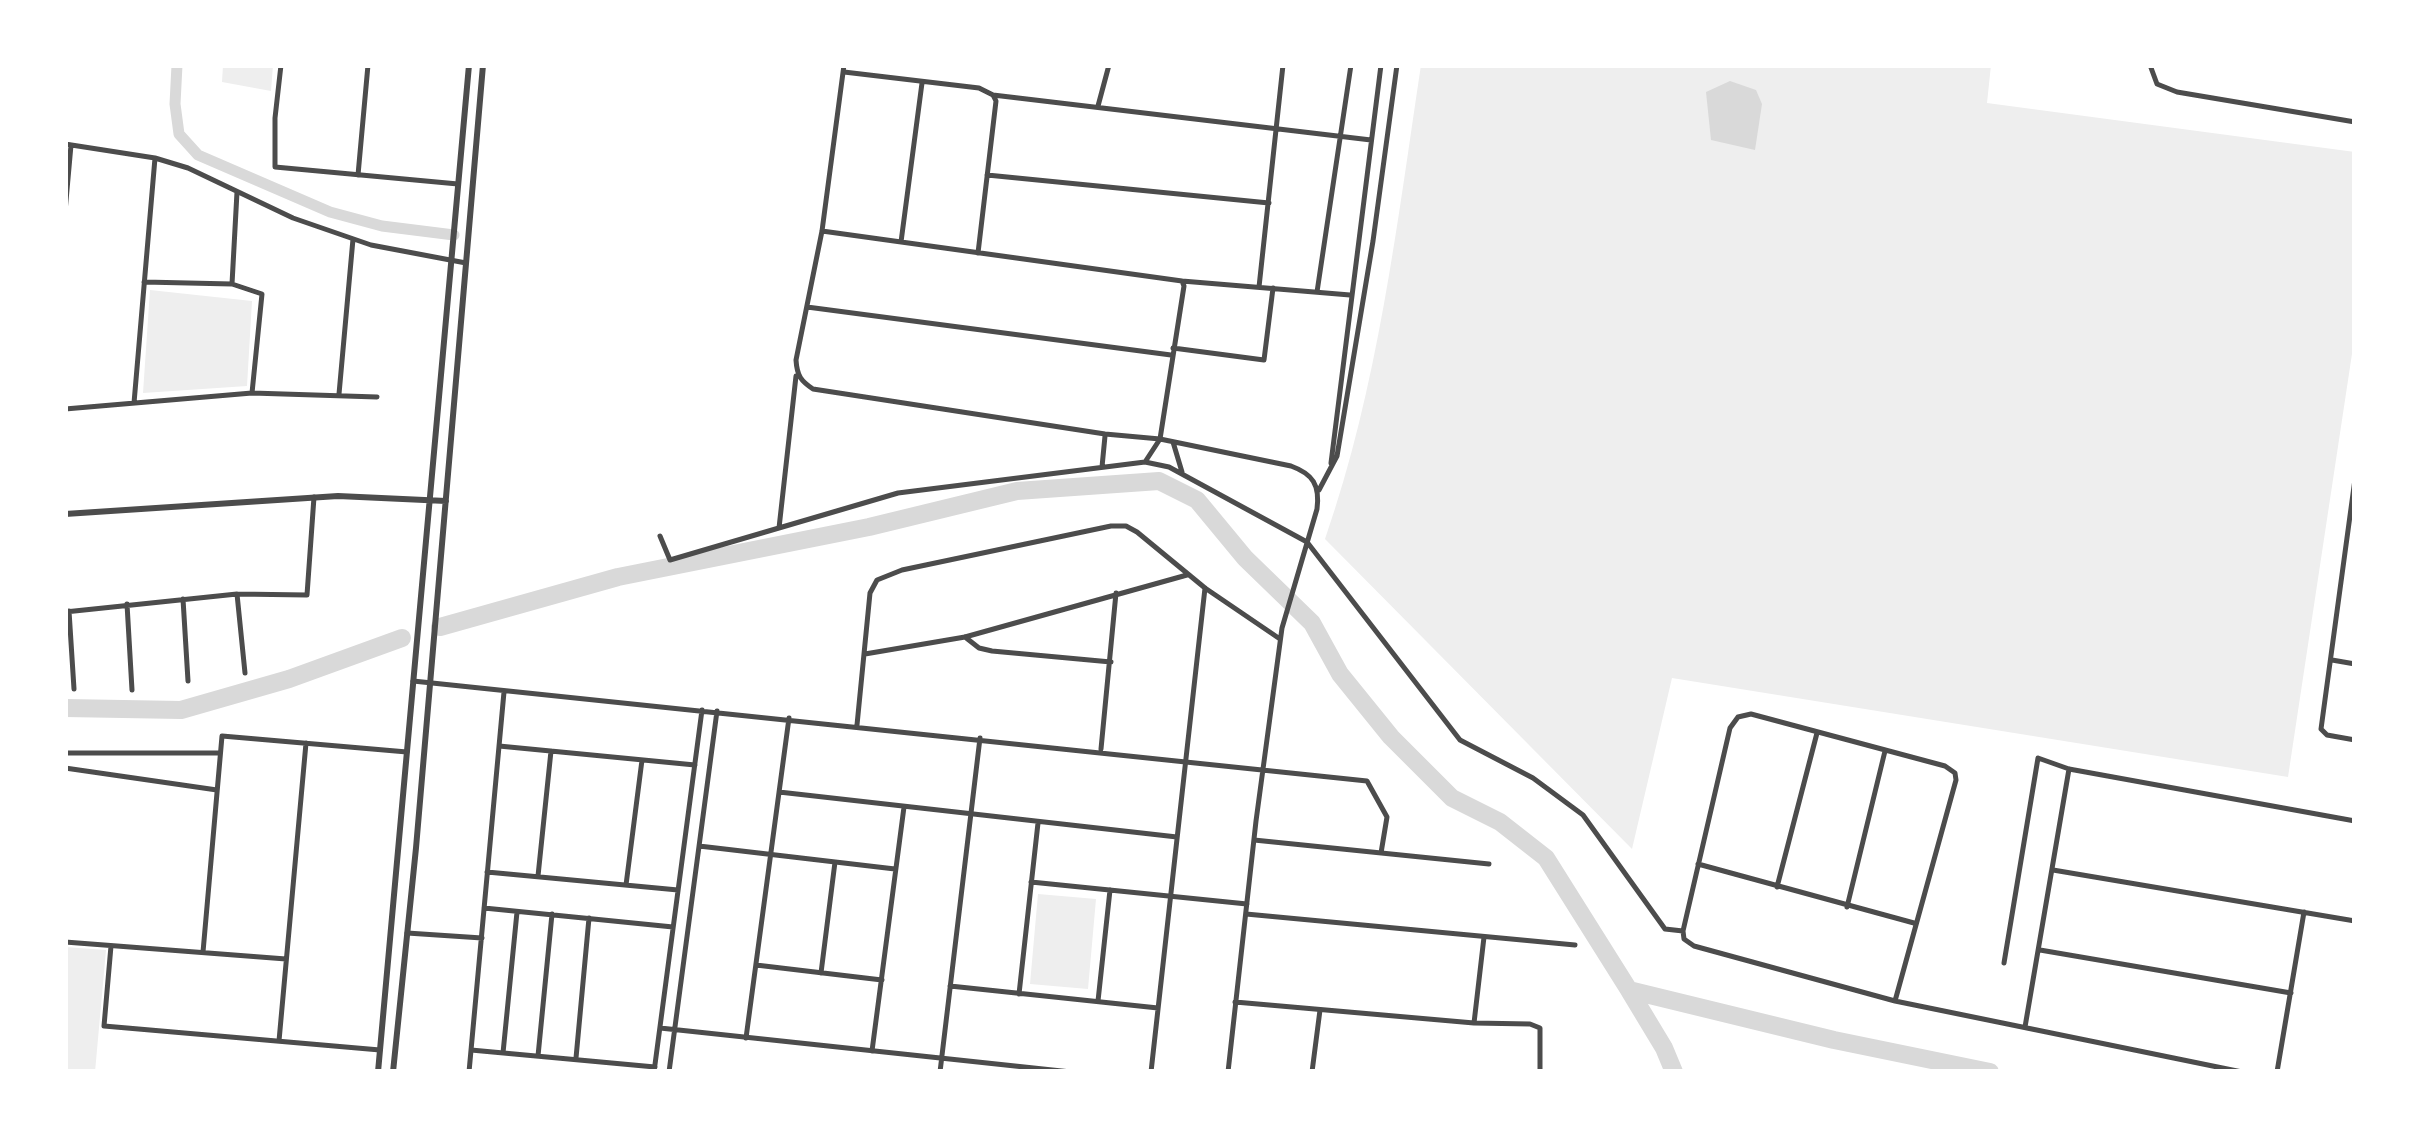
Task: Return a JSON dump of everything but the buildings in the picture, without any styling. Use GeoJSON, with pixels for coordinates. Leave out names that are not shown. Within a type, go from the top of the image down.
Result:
{"type":"FeatureCollection","features":[{"type":"Feature","properties":{"kind":"street"},"geometry":{"type":"LineString","coordinates":[[281,65],[276,167],[458,184]]}},
{"type":"Feature","properties":{"kind":"street"},"geometry":{"type":"LineString","coordinates":[[358,175],[368,65]]}},
{"type":"Feature","properties":{"kind":"street"},"geometry":{"type":"LineString","coordinates":[[378,1072],[469,65]]}},
{"type":"Feature","properties":{"kind":"street"},"geometry":{"type":"LineString","coordinates":[[393,1072],[483,65]]}},
{"type":"Feature","properties":{"kind":"street"},"geometry":{"type":"LineString","coordinates":[[1098,106],[1108,65]]}},
{"type":"Feature","properties":{"kind":"street"},"geometry":{"type":"LineString","coordinates":[[1259,287],[1284,65]]}},
{"type":"Feature","properties":{"kind":"street"},"geometry":{"type":"LineString","coordinates":[[1317,292],[1351,65]]}},
{"type":"Feature","properties":{"kind":"street"},"geometry":{"type":"LineString","coordinates":[[1331,466],[1381,65]]}},
{"type":"Feature","properties":{"kind":"street"},"geometry":{"type":"LineString","coordinates":[[1228,1072],[1280,639],[1319,490],[1338,456],[1396,65]]}},
{"type":"Feature","properties":{"kind":"street"},"geometry":{"type":"LineString","coordinates":[[2150,65],[2156,84],[2177,92],[2355,122]]}},
{"type":"Feature","properties":{"kind":"street"},"geometry":{"type":"LineString","coordinates":[[779,528],[806,306],[822,231],[844,69],[979,88],[993,94],[1371,140]]}},
{"type":"Feature","properties":{"kind":"street"},"geometry":{"type":"LineString","coordinates":[[901,242],[922,83]]}},
{"type":"Feature","properties":{"kind":"street"},"geometry":{"type":"LineString","coordinates":[[978,252],[996,102],[993,94]]}},
{"type":"Feature","properties":{"kind":"street"},"geometry":{"type":"LineString","coordinates":[[65,212],[68,144],[155,158],[188,168],[294,218],[354,239],[451,262],[466,262]]}},
{"type":"Feature","properties":{"kind":"street"},"geometry":{"type":"LineString","coordinates":[[134,404],[155,158]]}},
{"type":"Feature","properties":{"kind":"street"},"geometry":{"type":"LineString","coordinates":[[988,175],[1269,203]]}},
{"type":"Feature","properties":{"kind":"street"},"geometry":{"type":"LineString","coordinates":[[232,284],[238,191]]}},
{"type":"Feature","properties":{"kind":"street"},"geometry":{"type":"LineString","coordinates":[[822,231],[1182,281],[1350,295]]}},
{"type":"Feature","properties":{"kind":"street"},"geometry":{"type":"LineString","coordinates":[[339,394],[354,239]]}},
{"type":"Feature","properties":{"kind":"street"},"geometry":{"type":"LineString","coordinates":[[1145,462],[1160,439],[1182,281]]}},
{"type":"Feature","properties":{"kind":"street"},"geometry":{"type":"LineString","coordinates":[[144,282],[232,284],[262,294],[252,393]]}},
{"type":"Feature","properties":{"kind":"street"},"geometry":{"type":"LineString","coordinates":[[806,306],[1264,360],[1274,288]]}},
{"type":"Feature","properties":{"kind":"street"},"geometry":{"type":"LineString","coordinates":[[797,374],[814,389],[1160,439],[1290,466],[1308,472],[1319,490]]}},
{"type":"Feature","properties":{"kind":"street"},"geometry":{"type":"LineString","coordinates":[[65,410],[252,393],[377,397]]}},
{"type":"Feature","properties":{"kind":"street"},"geometry":{"type":"LineString","coordinates":[[1102,468],[1105,434]]}},
{"type":"Feature","properties":{"kind":"street"},"geometry":{"type":"LineString","coordinates":[[1173,442],[1182,473]]}},
{"type":"Feature","properties":{"kind":"street"},"geometry":{"type":"LineString","coordinates":[[660,536],[670,560],[898,493],[1145,462],[1160,464],[1307,542],[1460,740],[1532,778],[1583,814],[1665,929],[1682,931]]}},
{"type":"Feature","properties":{"kind":"street"},"geometry":{"type":"LineString","coordinates":[[2355,479],[2321,730],[2355,740]]}},
{"type":"Feature","properties":{"kind":"street"},"geometry":{"type":"LineString","coordinates":[[65,514],[314,497],[446,500]]}},
{"type":"Feature","properties":{"kind":"street"},"geometry":{"type":"LineString","coordinates":[[74,689],[67,611],[237,594],[307,595],[314,497]]}},
{"type":"Feature","properties":{"kind":"street"},"geometry":{"type":"LineString","coordinates":[[857,725],[870,593],[878,580],[902,570],[1112,526],[1126,526],[1137,532],[1205,588],[1280,639]]}},
{"type":"Feature","properties":{"kind":"street"},"geometry":{"type":"LineString","coordinates":[[864,654],[965,638],[1187,574]]}},
{"type":"Feature","properties":{"kind":"street"},"geometry":{"type":"LineString","coordinates":[[1150,1072],[1205,588]]}},
{"type":"Feature","properties":{"kind":"street"},"geometry":{"type":"LineString","coordinates":[[1101,751],[1116,593]]}},
{"type":"Feature","properties":{"kind":"street"},"geometry":{"type":"LineString","coordinates":[[237,594],[245,673]]}},
{"type":"Feature","properties":{"kind":"street"},"geometry":{"type":"LineString","coordinates":[[183,599],[188,681]]}},
{"type":"Feature","properties":{"kind":"street"},"geometry":{"type":"LineString","coordinates":[[127,604],[132,690]]}},
{"type":"Feature","properties":{"kind":"street"},"geometry":{"type":"LineString","coordinates":[[965,638],[992,651],[1111,662]]}},
{"type":"Feature","properties":{"kind":"street"},"geometry":{"type":"LineString","coordinates":[[2332,660],[2355,664]]}},
{"type":"Feature","properties":{"kind":"street"},"geometry":{"type":"LineString","coordinates":[[414,682],[857,725],[1367,781],[1388,817],[1381,853]]}},
{"type":"Feature","properties":{"kind":"street"},"geometry":{"type":"LineString","coordinates":[[470,1072],[504,690]]}},
{"type":"Feature","properties":{"kind":"street"},"geometry":{"type":"LineString","coordinates":[[471,1050],[655,1069],[702,710]]}},
{"type":"Feature","properties":{"kind":"street"},"geometry":{"type":"LineString","coordinates":[[669,1072],[717,711]]}},
{"type":"Feature","properties":{"kind":"street"},"geometry":{"type":"LineString","coordinates":[[1895,1001],[1955,773],[1944,766],[1752,714],[1738,717],[1730,728],[1682,931],[1684,939],[1694,946],[1895,1001],[2242,1072]]}},
{"type":"Feature","properties":{"kind":"street"},"geometry":{"type":"LineString","coordinates":[[746,1038],[789,718]]}},
{"type":"Feature","properties":{"kind":"street"},"geometry":{"type":"LineString","coordinates":[[1776,888],[1817,733]]}},
{"type":"Feature","properties":{"kind":"street"},"geometry":{"type":"LineString","coordinates":[[203,952],[222,736],[407,752]]}},
{"type":"Feature","properties":{"kind":"street"},"geometry":{"type":"LineString","coordinates":[[940,1072],[980,738]]}},
{"type":"Feature","properties":{"kind":"street"},"geometry":{"type":"LineString","coordinates":[[280,1041],[306,744]]}},
{"type":"Feature","properties":{"kind":"street"},"geometry":{"type":"LineString","coordinates":[[499,746],[695,765]]}},
{"type":"Feature","properties":{"kind":"street"},"geometry":{"type":"LineString","coordinates":[[538,876],[551,751]]}},
{"type":"Feature","properties":{"kind":"street"},"geometry":{"type":"LineString","coordinates":[[1847,906],[1885,751]]}},
{"type":"Feature","properties":{"kind":"street"},"geometry":{"type":"LineString","coordinates":[[65,753],[220,753]]}},
{"type":"Feature","properties":{"kind":"street"},"geometry":{"type":"LineString","coordinates":[[2004,963],[2038,758],[2069,769],[2355,821]]}},
{"type":"Feature","properties":{"kind":"street"},"geometry":{"type":"LineString","coordinates":[[626,885],[642,760]]}},
{"type":"Feature","properties":{"kind":"street"},"geometry":{"type":"LineString","coordinates":[[65,768],[217,790]]}},
{"type":"Feature","properties":{"kind":"street"},"geometry":{"type":"LineString","coordinates":[[2025,1028],[2069,769]]}},
{"type":"Feature","properties":{"kind":"street"},"geometry":{"type":"LineString","coordinates":[[779,792],[1177,836]]}},
{"type":"Feature","properties":{"kind":"street"},"geometry":{"type":"LineString","coordinates":[[872,1051],[904,807]]}},
{"type":"Feature","properties":{"kind":"street"},"geometry":{"type":"LineString","coordinates":[[1019,994],[1038,822]]}},
{"type":"Feature","properties":{"kind":"street"},"geometry":{"type":"LineString","coordinates":[[1254,840],[1490,864]]}},
{"type":"Feature","properties":{"kind":"street"},"geometry":{"type":"LineString","coordinates":[[699,846],[896,869]]}},
{"type":"Feature","properties":{"kind":"street"},"geometry":{"type":"LineString","coordinates":[[821,973],[835,862]]}},
{"type":"Feature","properties":{"kind":"street"},"geometry":{"type":"LineString","coordinates":[[1698,864],[1914,923]]}},
{"type":"Feature","properties":{"kind":"street"},"geometry":{"type":"LineString","coordinates":[[2053,870],[2355,921]]}},
{"type":"Feature","properties":{"kind":"street"},"geometry":{"type":"LineString","coordinates":[[488,872],[678,890]]}},
{"type":"Feature","properties":{"kind":"street"},"geometry":{"type":"LineString","coordinates":[[1031,882],[1246,904]]}},
{"type":"Feature","properties":{"kind":"street"},"geometry":{"type":"LineString","coordinates":[[1098,1002],[1110,890]]}},
{"type":"Feature","properties":{"kind":"street"},"geometry":{"type":"LineString","coordinates":[[484,908],[674,927]]}},
{"type":"Feature","properties":{"kind":"street"},"geometry":{"type":"LineString","coordinates":[[503,1053],[517,911]]}},
{"type":"Feature","properties":{"kind":"street"},"geometry":{"type":"LineString","coordinates":[[2277,1072],[2304,912]]}},
{"type":"Feature","properties":{"kind":"street"},"geometry":{"type":"LineString","coordinates":[[538,1056],[552,914]]}},
{"type":"Feature","properties":{"kind":"street"},"geometry":{"type":"LineString","coordinates":[[1246,914],[1575,946]]}},
{"type":"Feature","properties":{"kind":"street"},"geometry":{"type":"LineString","coordinates":[[576,1058],[589,918]]}},
{"type":"Feature","properties":{"kind":"street"},"geometry":{"type":"LineString","coordinates":[[407,933],[482,938]]}},
{"type":"Feature","properties":{"kind":"street"},"geometry":{"type":"LineString","coordinates":[[1474,1023],[1484,937]]}},
{"type":"Feature","properties":{"kind":"street"},"geometry":{"type":"LineString","coordinates":[[65,942],[287,959]]}},
{"type":"Feature","properties":{"kind":"street"},"geometry":{"type":"LineString","coordinates":[[111,946],[104,1026],[380,1050]]}},
{"type":"Feature","properties":{"kind":"street"},"geometry":{"type":"LineString","coordinates":[[2040,950],[2291,993]]}},
{"type":"Feature","properties":{"kind":"street"},"geometry":{"type":"LineString","coordinates":[[756,965],[882,980]]}},
{"type":"Feature","properties":{"kind":"street"},"geometry":{"type":"LineString","coordinates":[[950,986],[1158,1008]]}},
{"type":"Feature","properties":{"kind":"street"},"geometry":{"type":"LineString","coordinates":[[1236,1002],[1474,1023],[1530,1024],[1540,1028],[1540,1072]]}},
{"type":"Feature","properties":{"kind":"street"},"geometry":{"type":"LineString","coordinates":[[1312,1072],[1320,1010]]}},
{"type":"Feature","properties":{"kind":"street"},"geometry":{"type":"LineString","coordinates":[[660,1028],[1071,1072]]}},
{"type":"Feature","properties":{"kind":"shaded area"},"geometry":{"type":"Polygon","coordinates":[[[223,65],[273,65],[271,91],[222,82],[223,65]]]}},
{"type":"Feature","properties":{"kind":"shaded area"},"geometry":{"type":"Polygon","coordinates":[[[1421,65],[1991,65],[1987,103],[2355,152],[2355,334],[2288,777],[1672,678],[1632,849],[1325,539],[1372,364],[1421,65]]]}},
{"type":"Feature","properties":{"kind":"shaded area"},"geometry":{"type":"Polygon","coordinates":[[[1730,81],[1756,90],[1762,104],[1755,150],[1711,140],[1706,92],[1730,81]]]}},
{"type":"Feature","properties":{"kind":"shaded area"},"geometry":{"type":"Polygon","coordinates":[[[150,290],[252,301],[247,386],[143,393],[150,290]]]}},
{"type":"Feature","properties":{"kind":"shaded area"},"geometry":{"type":"Polygon","coordinates":[[[1038,894],[1096,899],[1088,989],[1030,984],[1038,894]]]}},
{"type":"Feature","properties":{"kind":"shaded area"},"geometry":{"type":"Polygon","coordinates":[[[65,947],[106,950],[95,1072],[65,1072],[65,947]]]}},
{"type":"Feature","properties":{"kind":"waterway"},"geometry":{"type":"LineString","coordinates":[[177,65],[175,104],[179,134],[198,155],[330,212],[382,226],[454,235]]}},
{"type":"Feature","properties":{"kind":"waterway"},"geometry":{"type":"LineString","coordinates":[[440,627],[618,577],[869,527],[1017,491],[1159,481],[1197,500],[1245,558],[1312,623],[1340,674],[1391,737],[1452,798],[1500,822],[1546,858],[1629,990],[1834,1040],[1990,1072]]}},
{"type":"Feature","properties":{"kind":"waterway"},"geometry":{"type":"LineString","coordinates":[[65,708],[181,710],[289,679],[402,638]]}},
{"type":"Feature","properties":{"kind":"waterway"},"geometry":{"type":"LineString","coordinates":[[1629,990],[1674,1072]]}}]}
